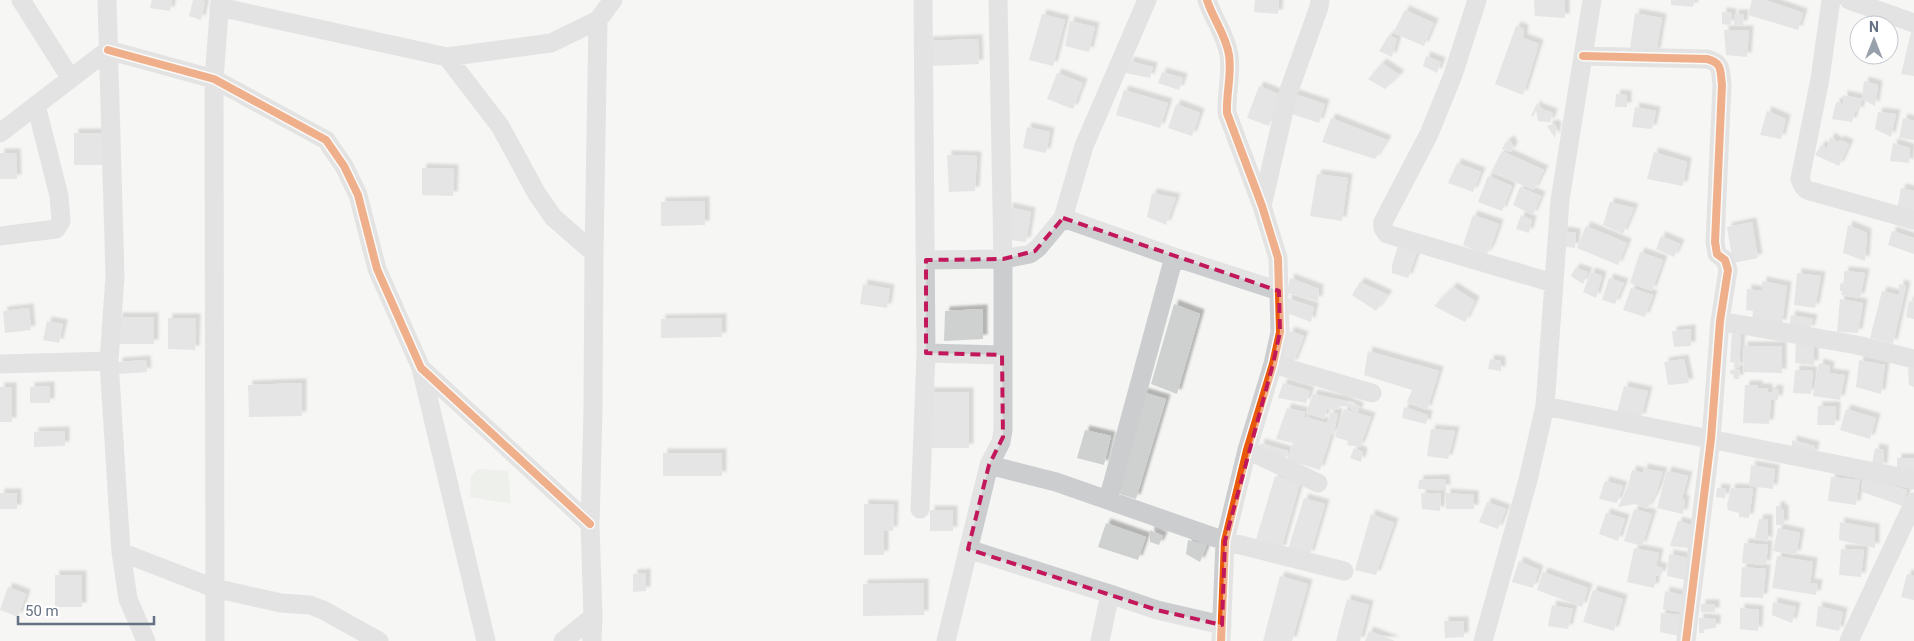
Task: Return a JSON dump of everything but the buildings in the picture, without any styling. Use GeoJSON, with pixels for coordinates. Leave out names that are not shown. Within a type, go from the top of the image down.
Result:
{"type":"FeatureCollection","features":[{"type":"Feature","properties":{"kind":"street"},"geometry":{"type":"LineString","coordinates":[[21,0],[71,79]]}},
{"type":"Feature","properties":{"kind":"street"},"geometry":{"type":"LineString","coordinates":[[107,0],[115,276],[109,361],[121,552],[128,599],[146,641]]}},
{"type":"Feature","properties":{"kind":"street"},"geometry":{"type":"LineString","coordinates":[[215,641],[214,79],[219,3],[447,57],[551,43],[598,20],[613,0]]}},
{"type":"Feature","properties":{"kind":"street"},"geometry":{"type":"LineString","coordinates":[[920,510],[926,353],[923,0]]}},
{"type":"Feature","properties":{"kind":"street"},"geometry":{"type":"LineString","coordinates":[[946,641],[989,465],[1004,430],[1002,355],[1004,259],[998,0]]}},
{"type":"Feature","properties":{"kind":"street"},"geometry":{"type":"LineString","coordinates":[[926,260],[1004,259],[1035,252],[1063,218],[1084,146],[1147,0]]}},
{"type":"Feature","properties":{"kind":"street"},"geometry":{"type":"LineString","coordinates":[[1262,206],[1288,93],[1320,0]]}},
{"type":"Feature","properties":{"kind":"street"},"geometry":{"type":"LineString","coordinates":[[1477,0],[1453,75],[1429,134],[1383,222],[1383,228],[1387,234],[1553,283]]}},
{"type":"Feature","properties":{"kind":"street"},"geometry":{"type":"LineString","coordinates":[[1483,641],[1528,480],[1545,406],[1560,200],[1592,0]]}},
{"type":"Feature","properties":{"kind":"street"},"geometry":{"type":"LineString","coordinates":[[1831,0],[1820,79],[1800,179],[1807,190],[1914,220]]}},
{"type":"Feature","properties":{"kind":"street"},"geometry":{"type":"LineString","coordinates":[[1849,0],[1914,23]]}},
{"type":"Feature","properties":{"kind":"street"},"geometry":{"type":"LineString","coordinates":[[968,549],[1110,594],[1222,633],[1225,541],[1247,450],[1273,364],[1280,332],[1278,258],[1262,206],[1228,113],[1229,54],[1208,2]]}},
{"type":"Feature","properties":{"kind":"street"},"geometry":{"type":"LineString","coordinates":[[592,641],[590,524],[598,20]]}},
{"type":"Feature","properties":{"kind":"street"},"geometry":{"type":"LineString","coordinates":[[0,133],[108,50]]}},
{"type":"Feature","properties":{"kind":"street"},"geometry":{"type":"LineString","coordinates":[[108,50],[214,79],[326,140],[344,166],[358,195],[377,269],[421,368],[486,641]]}},
{"type":"Feature","properties":{"kind":"street"},"geometry":{"type":"LineString","coordinates":[[1583,56],[1707,59],[1715,61],[1720,68],[1722,85],[1714,242],[1717,254],[1725,260],[1728,270],[1720,321],[1711,439],[1686,641]]}},
{"type":"Feature","properties":{"kind":"street"},"geometry":{"type":"LineString","coordinates":[[447,57],[500,126],[537,194],[553,217],[594,253]]}},
{"type":"Feature","properties":{"kind":"street"},"geometry":{"type":"LineString","coordinates":[[0,236],[56,229],[61,221],[59,196],[36,105]]}},
{"type":"Feature","properties":{"kind":"street"},"geometry":{"type":"LineString","coordinates":[[1063,218],[1174,257],[1279,290]]}},
{"type":"Feature","properties":{"kind":"street"},"geometry":{"type":"LineString","coordinates":[[1108,500],[1174,257]]}},
{"type":"Feature","properties":{"kind":"street"},"geometry":{"type":"LineString","coordinates":[[1720,321],[1857,345],[1914,359]]}},
{"type":"Feature","properties":{"kind":"street"},"geometry":{"type":"LineString","coordinates":[[926,353],[1002,355]]}},
{"type":"Feature","properties":{"kind":"street"},"geometry":{"type":"LineString","coordinates":[[0,364],[109,361]]}},
{"type":"Feature","properties":{"kind":"street"},"geometry":{"type":"LineString","coordinates":[[1273,364],[1372,393]]}},
{"type":"Feature","properties":{"kind":"street"},"geometry":{"type":"LineString","coordinates":[[421,368],[590,524]]}},
{"type":"Feature","properties":{"kind":"street"},"geometry":{"type":"LineString","coordinates":[[1545,406],[1914,480]]}},
{"type":"Feature","properties":{"kind":"street"},"geometry":{"type":"LineString","coordinates":[[1247,450],[1318,483]]}},
{"type":"Feature","properties":{"kind":"street"},"geometry":{"type":"LineString","coordinates":[[989,465],[1056,482],[1225,541],[1344,571]]}},
{"type":"Feature","properties":{"kind":"street"},"geometry":{"type":"LineString","coordinates":[[1849,641],[1914,502]]}},
{"type":"Feature","properties":{"kind":"street"},"geometry":{"type":"LineString","coordinates":[[121,552],[214,588],[281,603],[310,605],[380,641]]}},
{"type":"Feature","properties":{"kind":"street"},"geometry":{"type":"LineString","coordinates":[[1100,641],[1110,594]]}},
{"type":"Feature","properties":{"kind":"street"},"geometry":{"type":"LineString","coordinates":[[563,641],[593,617]]}},
{"type":"Feature","properties":{"kind":"highlighted area"},"geometry":{"type":"Polygon","coordinates":[[[1063,218],[1279,291],[1280,332],[1225,541],[1222,625],[1157,610],[968,549],[989,465],[1003,437],[1002,355],[926,353],[926,260],[1003,259],[1035,251],[1063,218]]]}},
{"type":"Feature","properties":{"kind":"shaded area"},"geometry":{"type":"Polygon","coordinates":[[[478,469],[508,471],[511,504],[470,497],[471,476],[478,469]]]}},
{"type":"Feature","properties":{"kind":"cycle path"},"geometry":{"type":"LineString","coordinates":[[1207,0],[1229,55],[1227,113],[1262,206],[1278,258],[1280,332],[1273,364],[1247,450],[1225,541],[1221,641]]}},
{"type":"Feature","properties":{"kind":"cycle path"},"geometry":{"type":"LineString","coordinates":[[108,50],[214,79],[326,140],[344,166],[358,195],[377,269],[421,368],[590,524]]}},
{"type":"Feature","properties":{"kind":"cycle path"},"geometry":{"type":"LineString","coordinates":[[1583,56],[1707,59],[1716,63],[1721,72],[1715,242],[1717,254],[1725,260],[1728,270],[1720,321],[1711,439],[1686,641]]}}]}
